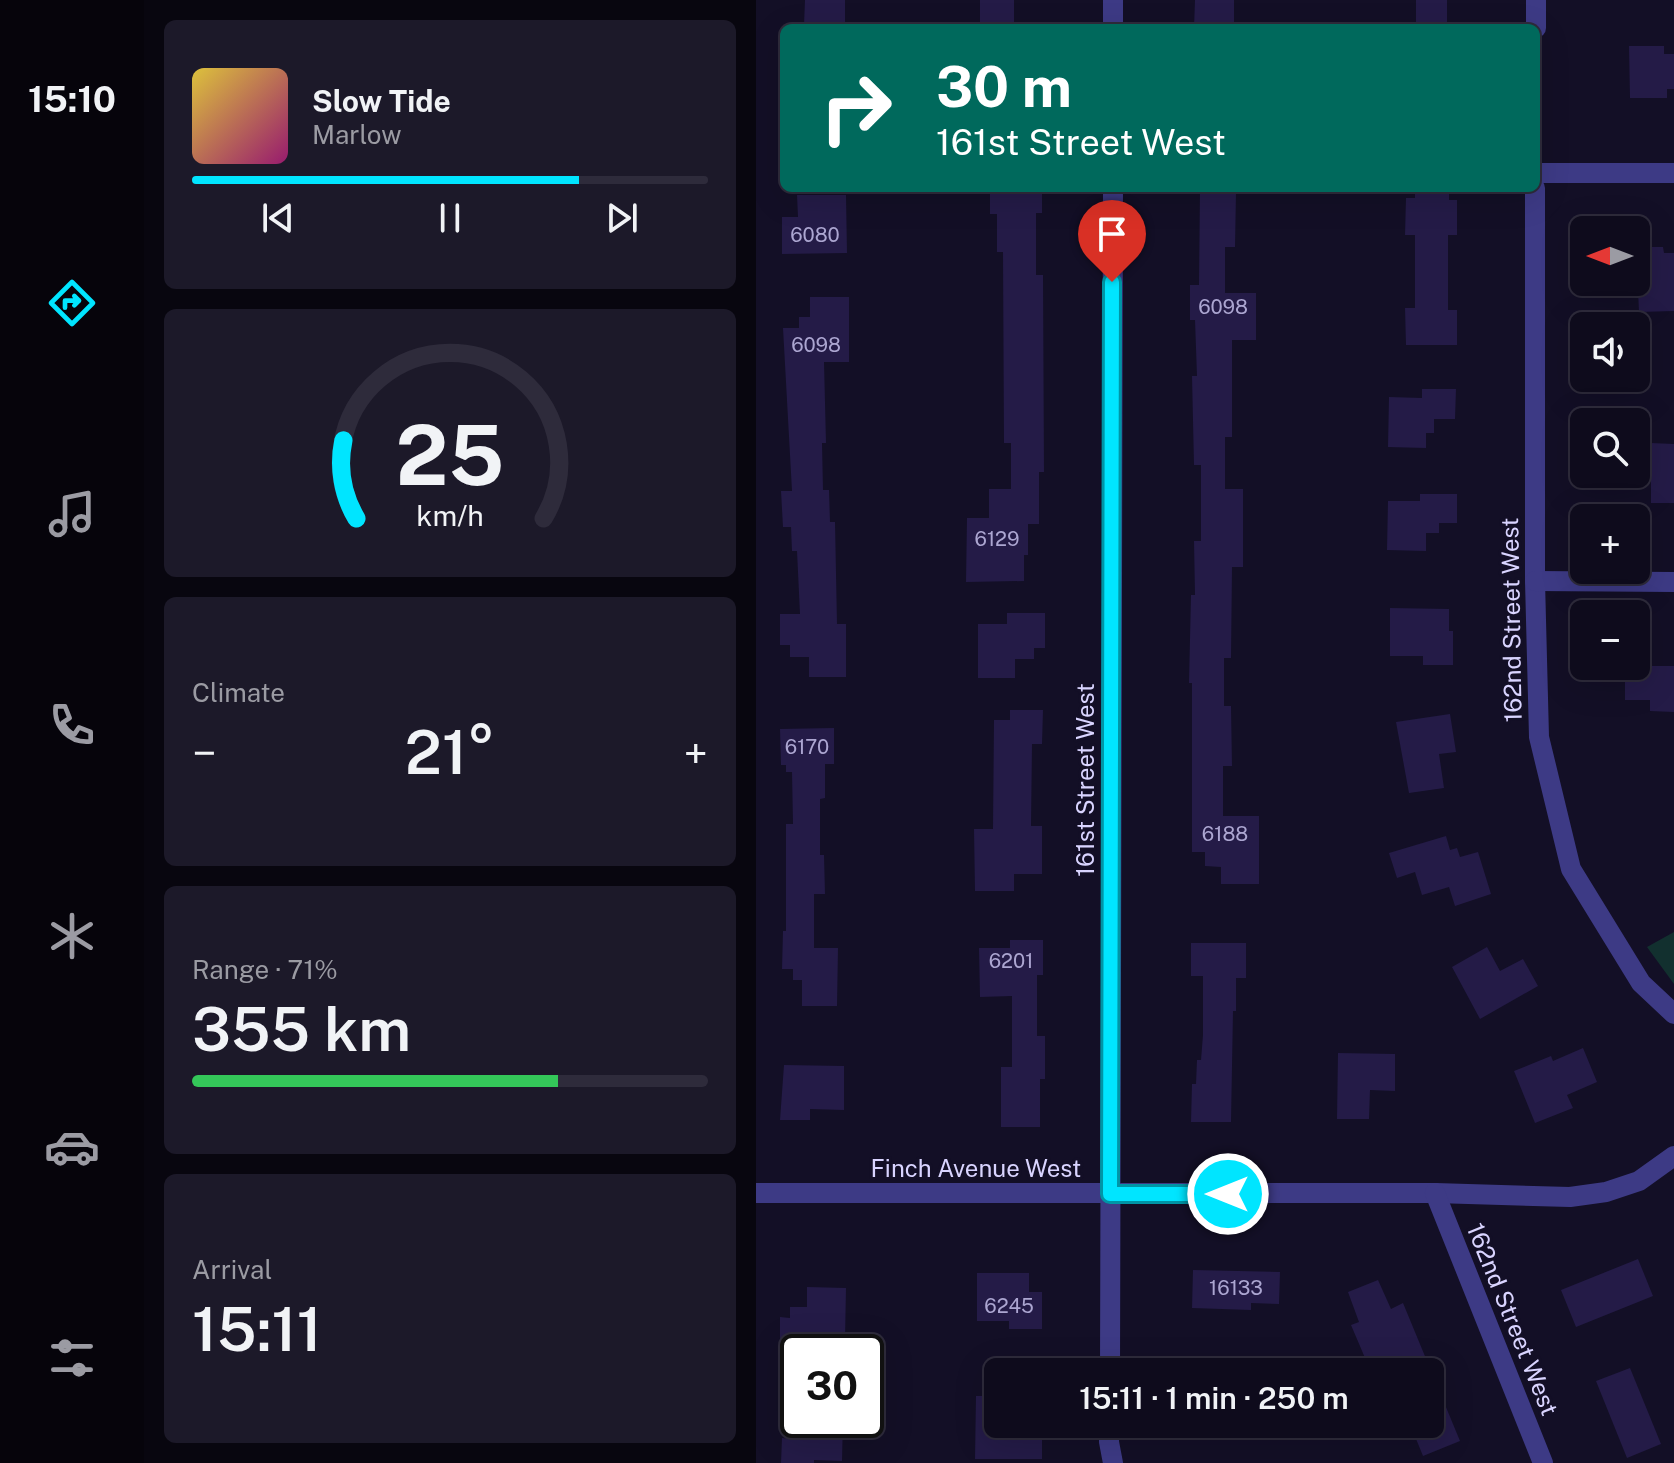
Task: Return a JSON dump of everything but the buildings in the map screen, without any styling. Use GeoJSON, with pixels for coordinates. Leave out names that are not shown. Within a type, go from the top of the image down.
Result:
{"type":"FeatureCollection","features":[{"type":"Feature","properties":{"kind":"street"},"geometry":{"type":"LineString","coordinates":[[1113,0],[1113,24]]}},
{"type":"Feature","properties":{"kind":"street"},"geometry":{"type":"LineString","coordinates":[[1536,0],[1536,24]]}},
{"type":"Feature","properties":{"kind":"street"},"geometry":{"type":"LineString","coordinates":[[1540,173],[1674,173]]}},
{"type":"Feature","properties":{"kind":"street","name":"161st Street West"},"geometry":{"type":"LineString","coordinates":[[1110,1358],[1113,192]]}},
{"type":"Feature","properties":{"kind":"street","name":"162nd Street West"},"geometry":{"type":"LineString","coordinates":[[1535,192],[1535,581],[1539,737],[1571,869],[1641,983],[1674,1014]]}},
{"type":"Feature","properties":{"kind":"street"},"geometry":{"type":"LineString","coordinates":[[1535,581],[1674,582]]}},
{"type":"Feature","properties":{"kind":"street","name":"Finch Avenue West"},"geometry":{"type":"LineString","coordinates":[[756,1193],[1435,1193],[1570,1197],[1606,1192],[1639,1181],[1674,1156]]}},
{"type":"Feature","properties":{"kind":"street","name":"162nd Street West"},"geometry":{"type":"LineString","coordinates":[[1435,1193],[1543,1463]]}},
{"type":"Feature","properties":{"kind":"street"},"geometry":{"type":"LineString","coordinates":[[1109,1438],[1113,1463]]}},
{"type":"Feature","properties":{"kind":"green space"},"geometry":{"type":"Polygon","coordinates":[[[1674,932],[1674,984],[1647,947],[1674,932]]]}},
{"type":"Feature","properties":{"kind":"route"},"geometry":{"type":"LineString","coordinates":[[1112,282],[1110,1194],[1228,1194]]}}]}
